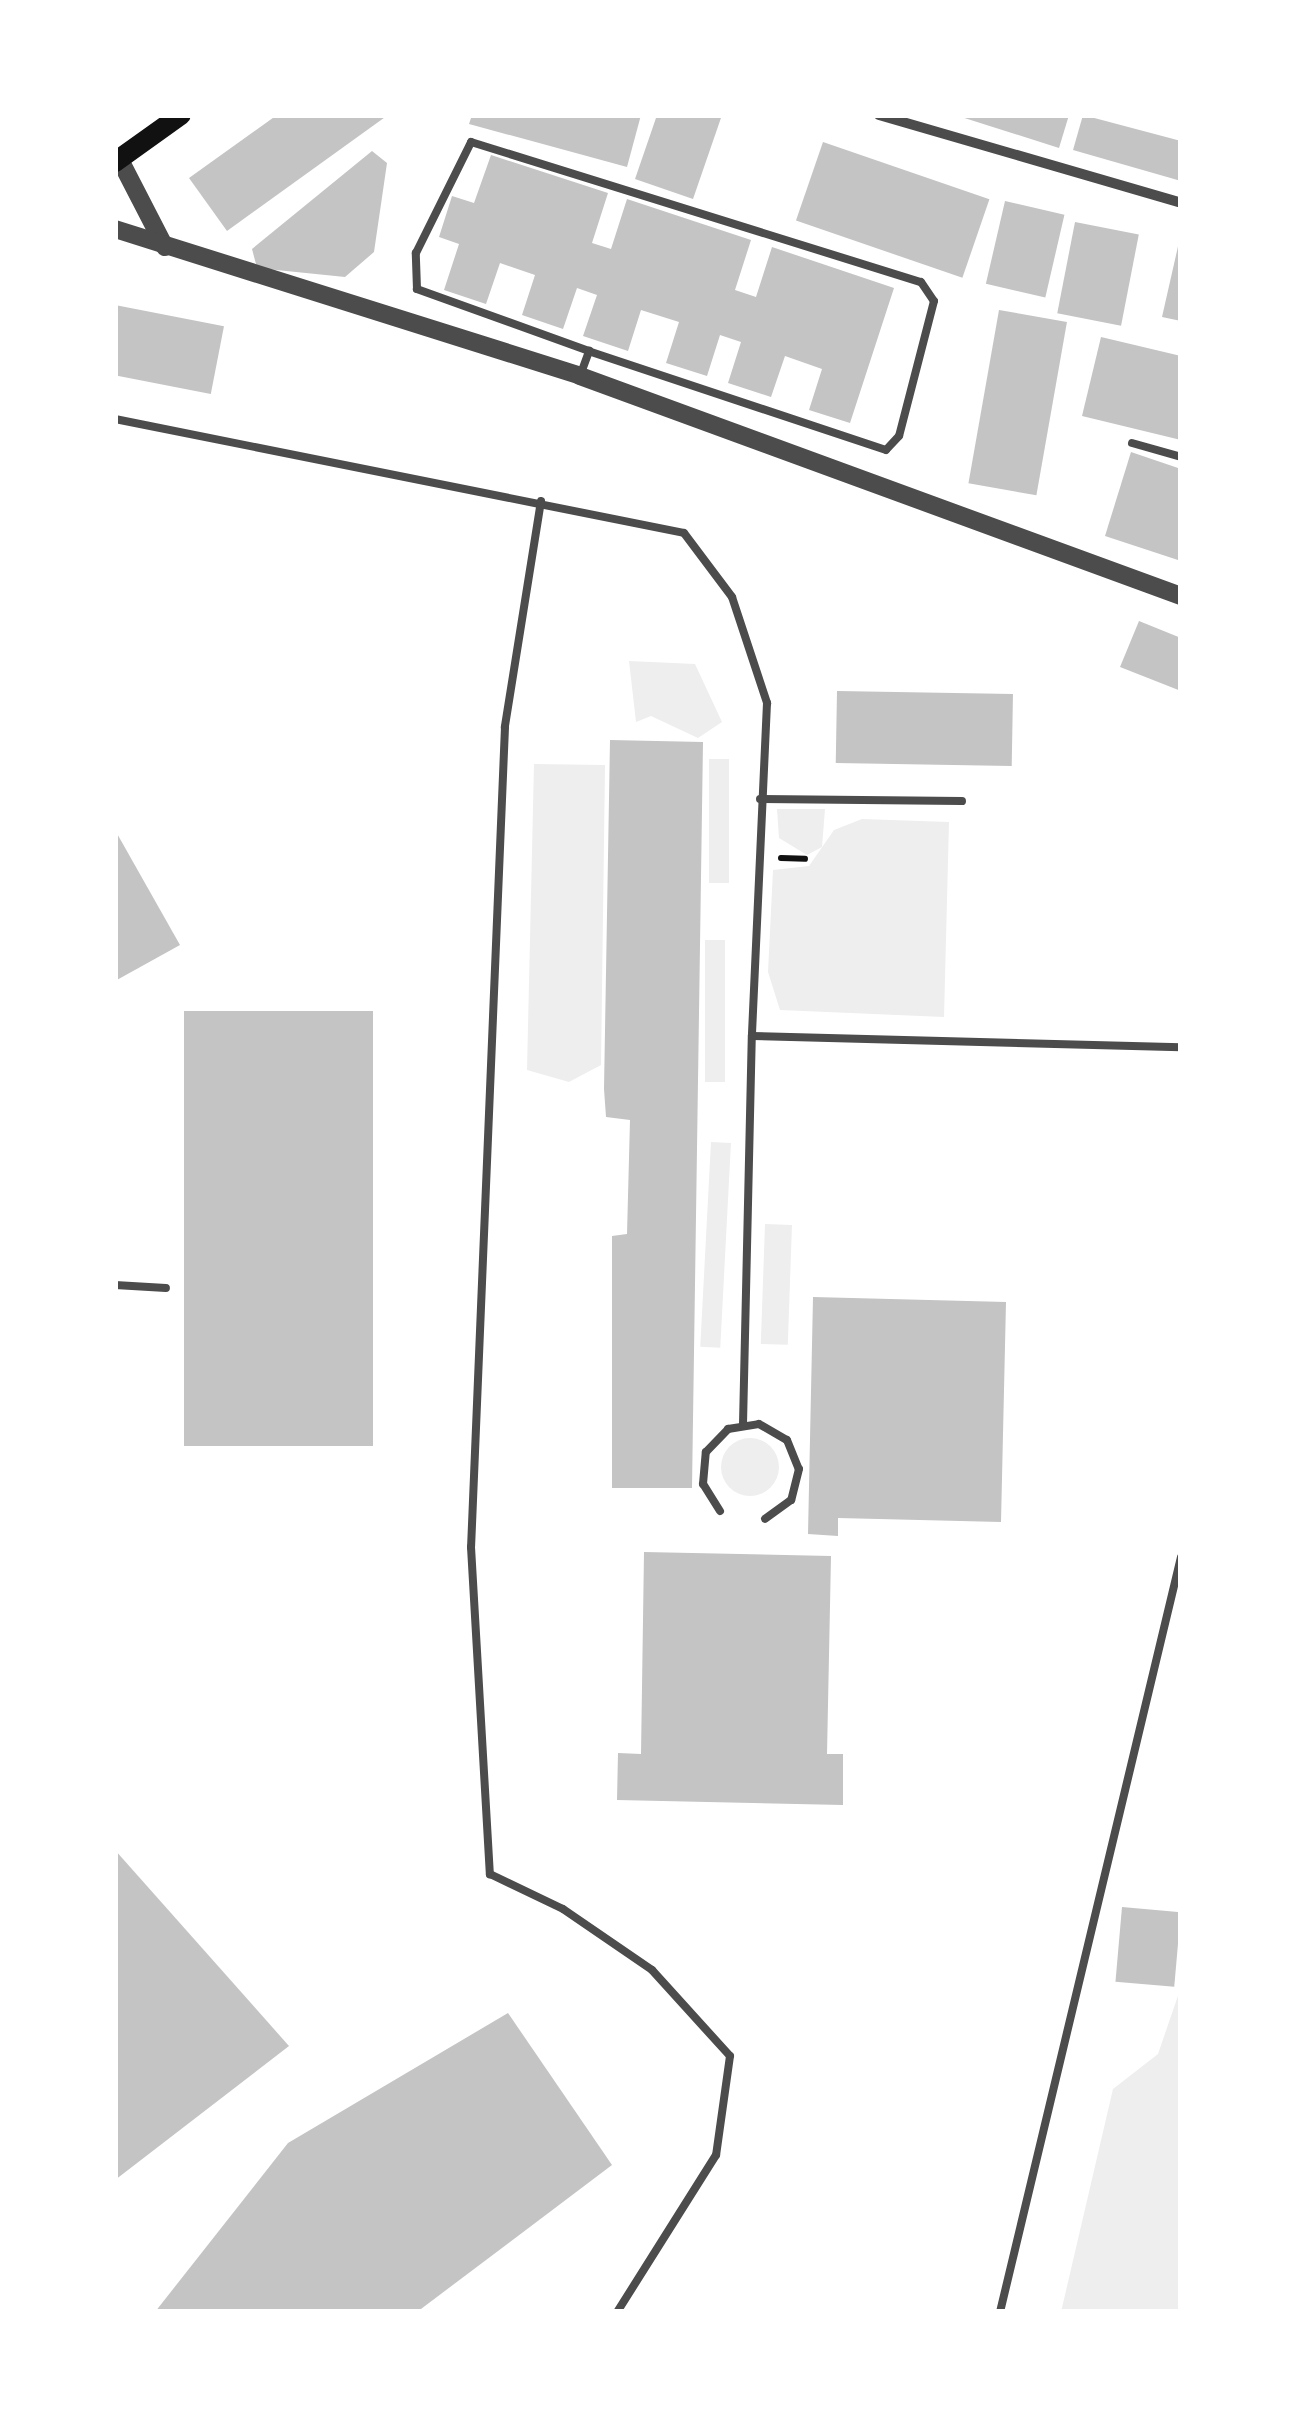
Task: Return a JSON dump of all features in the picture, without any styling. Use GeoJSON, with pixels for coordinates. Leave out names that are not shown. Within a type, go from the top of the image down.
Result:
{"type":"FeatureCollection","features":[{"type":"Feature","properties":{"kind":"main road"},"geometry":{"type":"LineString","coordinates":[[118,161],[181,115]]}},
{"type":"Feature","properties":{"kind":"street"},"geometry":{"type":"LineString","coordinates":[[879,115],[1181,203]]}},
{"type":"Feature","properties":{"kind":"street"},"geometry":{"type":"LineString","coordinates":[[118,161],[165,247]]}},
{"type":"Feature","properties":{"kind":"street"},"geometry":{"type":"LineString","coordinates":[[115,230],[580,376],[1181,596]]}},
{"type":"Feature","properties":{"kind":"lane"},"geometry":{"type":"LineString","coordinates":[[470,142],[921,282],[934,301],[900,436],[886,450],[589,350],[417,289],[416,253],[470,142]]}},
{"type":"Feature","properties":{"kind":"lane"},"geometry":{"type":"LineString","coordinates":[[580,376],[589,350]]}},
{"type":"Feature","properties":{"kind":"lane"},"geometry":{"type":"LineString","coordinates":[[115,418],[684,532],[732,597],[768,703],[760,799],[743,1424]]}},
{"type":"Feature","properties":{"kind":"lane"},"geometry":{"type":"LineString","coordinates":[[1132,444],[1181,457]]}},
{"type":"Feature","properties":{"kind":"lane"},"geometry":{"type":"LineString","coordinates":[[541,501],[505,728],[470,1547],[490,1874],[564,1909],[652,1970],[730,2056],[716,2155],[617,2312]]}},
{"type":"Feature","properties":{"kind":"lane"},"geometry":{"type":"LineString","coordinates":[[760,799],[962,800]]}},
{"type":"Feature","properties":{"kind":"lane"},"geometry":{"type":"LineString","coordinates":[[752,1036],[1181,1047]]}},
{"type":"Feature","properties":{"kind":"lane"},"geometry":{"type":"LineString","coordinates":[[115,1286],[166,1288]]}},
{"type":"Feature","properties":{"kind":"lane"},"geometry":{"type":"LineString","coordinates":[[720,1511],[701,1468],[714,1438],[743,1424],[774,1429],[800,1469],[791,1500],[766,1519]]}},
{"type":"Feature","properties":{"kind":"lane"},"geometry":{"type":"LineString","coordinates":[[1000,2312],[1181,1556]]}},
{"type":"Feature","properties":{"kind":"shaded area"},"geometry":{"type":"Polygon","coordinates":[[[629,661],[695,664],[722,722],[698,738],[651,716],[636,722],[629,661]]]}},
{"type":"Feature","properties":{"kind":"shaded area"},"geometry":{"type":"Polygon","coordinates":[[[709,759],[729,759],[729,883],[709,883],[709,759]]]}},
{"type":"Feature","properties":{"kind":"shaded area"},"geometry":{"type":"Polygon","coordinates":[[[534,764],[605,765],[601,1065],[569,1082],[527,1070],[534,764]]]}},
{"type":"Feature","properties":{"kind":"shaded area"},"geometry":{"type":"Polygon","coordinates":[[[777,809],[825,809],[822,847],[807,855],[779,838],[777,809]]]}},
{"type":"Feature","properties":{"kind":"shaded area"},"geometry":{"type":"Polygon","coordinates":[[[862,819],[949,822],[944,1017],[780,1010],[768,972],[773,870],[809,866],[834,830],[862,819]]]}},
{"type":"Feature","properties":{"kind":"shaded area"},"geometry":{"type":"Polygon","coordinates":[[[705,940],[725,940],[725,1082],[705,1082],[705,940]]]}},
{"type":"Feature","properties":{"kind":"shaded area"},"geometry":{"type":"Polygon","coordinates":[[[711,1142],[731,1143],[720,1348],[700,1347],[711,1142]]]}},
{"type":"Feature","properties":{"kind":"shaded area"},"geometry":{"type":"Polygon","coordinates":[[[765,1224],[792,1225],[788,1345],[761,1344],[765,1224]]]}},
{"type":"Feature","properties":{"kind":"shaded area"},"geometry":{"type":"Polygon","coordinates":[[[750,1438],[770,1447],[779,1467],[770,1487],[750,1496],[730,1487],[721,1467],[730,1447],[750,1438]]]}},
{"type":"Feature","properties":{"kind":"shaded area"},"geometry":{"type":"Polygon","coordinates":[[[1181,1987],[1181,2312],[1061,2312],[1113,2089],[1158,2054],[1181,1987]]]}},
{"type":"Feature","properties":{"kind":"building"},"geometry":{"type":"Polygon","coordinates":[[[277,115],[388,115],[227,231],[189,178],[277,115]]]}},
{"type":"Feature","properties":{"kind":"building"},"geometry":{"type":"Polygon","coordinates":[[[472,115],[641,115],[627,167],[469,124],[472,115]]]}},
{"type":"Feature","properties":{"kind":"building"},"geometry":{"type":"Polygon","coordinates":[[[657,115],[722,115],[693,199],[635,179],[657,115]]]}},
{"type":"Feature","properties":{"kind":"building"},"geometry":{"type":"Polygon","coordinates":[[[955,115],[1069,115],[1059,148],[955,115]]]}},
{"type":"Feature","properties":{"kind":"building"},"geometry":{"type":"Polygon","coordinates":[[[1083,115],[1181,141],[1181,181],[1073,150],[1083,115]]]}},
{"type":"Feature","properties":{"kind":"building"},"geometry":{"type":"Polygon","coordinates":[[[823,142],[989,199],[962,278],[796,220],[823,142]]]}},
{"type":"Feature","properties":{"kind":"building"},"geometry":{"type":"Polygon","coordinates":[[[372,151],[387,163],[374,252],[345,277],[257,268],[252,249],[372,151]]]}},
{"type":"Feature","properties":{"kind":"building"},"geometry":{"type":"Polygon","coordinates":[[[491,155],[608,193],[592,243],[611,249],[627,199],[751,240],[735,290],[756,297],[772,247],[894,288],[850,423],[809,410],[822,369],[785,356],[771,397],[728,383],[741,342],[720,335],[707,376],[666,363],[679,322],[641,310],[628,351],[583,336],[597,295],[577,288],[563,329],[522,315],[535,275],[500,263],[486,304],[444,290],[459,244],[439,237],[452,196],[474,203],[491,155]]]}},
{"type":"Feature","properties":{"kind":"building"},"geometry":{"type":"Polygon","coordinates":[[[1005,201],[1064,215],[1045,298],[986,284],[1005,201]]]}},
{"type":"Feature","properties":{"kind":"building"},"geometry":{"type":"Polygon","coordinates":[[[1075,222],[1139,234],[1121,326],[1057,313],[1075,222]]]}},
{"type":"Feature","properties":{"kind":"building"},"geometry":{"type":"Polygon","coordinates":[[[1181,242],[1181,321],[1162,317],[1181,242]]]}},
{"type":"Feature","properties":{"kind":"building"},"geometry":{"type":"Polygon","coordinates":[[[115,305],[224,326],[211,394],[115,375],[115,305]]]}},
{"type":"Feature","properties":{"kind":"building"},"geometry":{"type":"Polygon","coordinates":[[[999,310],[1067,322],[1036,495],[968,483],[999,310]]]}},
{"type":"Feature","properties":{"kind":"building"},"geometry":{"type":"Polygon","coordinates":[[[1101,337],[1181,356],[1181,440],[1082,416],[1101,337]]]}},
{"type":"Feature","properties":{"kind":"building"},"geometry":{"type":"Polygon","coordinates":[[[1131,452],[1181,469],[1181,561],[1105,536],[1131,452]]]}},
{"type":"Feature","properties":{"kind":"building"},"geometry":{"type":"Polygon","coordinates":[[[1139,621],[1181,638],[1181,691],[1120,667],[1139,621]]]}},
{"type":"Feature","properties":{"kind":"building"},"geometry":{"type":"Polygon","coordinates":[[[837,691],[1013,694],[1012,766],[836,763],[837,691]]]}},
{"type":"Feature","properties":{"kind":"building"},"geometry":{"type":"Polygon","coordinates":[[[610,740],[703,742],[692,1488],[612,1488],[612,1236],[627,1234],[630,1120],[606,1117],[604,1089],[610,740]]]}},
{"type":"Feature","properties":{"kind":"building"},"geometry":{"type":"Polygon","coordinates":[[[115,830],[180,945],[115,981],[115,830]]]}},
{"type":"Feature","properties":{"kind":"building"},"geometry":{"type":"Polygon","coordinates":[[[184,1011],[373,1011],[373,1446],[184,1446],[184,1011]]]}},
{"type":"Feature","properties":{"kind":"building"},"geometry":{"type":"Polygon","coordinates":[[[813,1297],[1006,1302],[1001,1522],[838,1518],[838,1536],[808,1534],[813,1297]]]}},
{"type":"Feature","properties":{"kind":"building"},"geometry":{"type":"Polygon","coordinates":[[[644,1552],[831,1556],[827,1754],[843,1754],[843,1805],[617,1800],[618,1753],[641,1754],[644,1552]]]}},
{"type":"Feature","properties":{"kind":"building"},"geometry":{"type":"Polygon","coordinates":[[[115,1850],[289,2046],[115,2180],[115,1850]]]}},
{"type":"Feature","properties":{"kind":"building"},"geometry":{"type":"Polygon","coordinates":[[[1122,1907],[1181,1912],[1174,1987],[1115,1982],[1122,1907]]]}},
{"type":"Feature","properties":{"kind":"building"},"geometry":{"type":"Polygon","coordinates":[[[508,2013],[612,2165],[417,2312],[155,2312],[288,2143],[508,2013]]]}}]}
